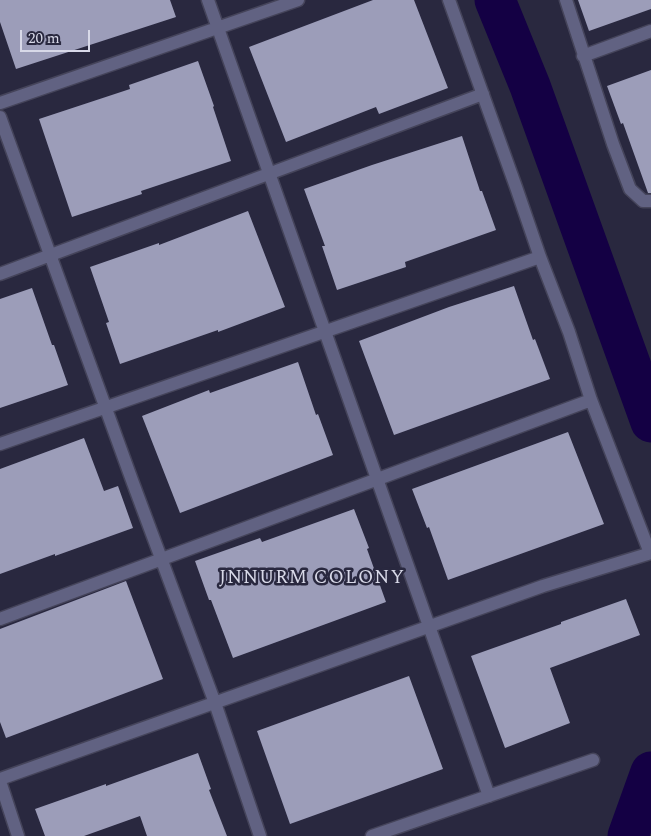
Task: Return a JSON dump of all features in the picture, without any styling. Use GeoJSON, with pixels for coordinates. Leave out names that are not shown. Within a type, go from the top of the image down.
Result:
{"type":"FeatureCollection","features":[{"type":"Feature","properties":{"kind":"street"},"geometry":{"type":"LineString","coordinates":[[208,0],[489,796]]}},
{"type":"Feature","properties":{"kind":"street"},"geometry":{"type":"LineString","coordinates":[[0,103],[298,0]]}},
{"type":"Feature","properties":{"kind":"street"},"geometry":{"type":"LineString","coordinates":[[18,836],[0,780],[543,586],[650,553],[540,257],[449,0]]}},
{"type":"Feature","properties":{"kind":"street"},"geometry":{"type":"LineString","coordinates":[[566,0],[583,56],[630,189],[643,201],[651,201]]}},
{"type":"Feature","properties":{"kind":"street"},"geometry":{"type":"LineString","coordinates":[[583,56],[651,32]]}},
{"type":"Feature","properties":{"kind":"street"},"geometry":{"type":"LineString","coordinates":[[0,274],[483,94]]}},
{"type":"Feature","properties":{"kind":"street"},"geometry":{"type":"LineString","coordinates":[[0,117],[105,407],[216,703],[260,836]]}},
{"type":"Feature","properties":{"kind":"street"},"geometry":{"type":"LineString","coordinates":[[0,444],[540,257]]}},
{"type":"Feature","properties":{"kind":"street"},"geometry":{"type":"LineString","coordinates":[[0,619],[592,400]]}},
{"type":"Feature","properties":{"kind":"street"},"geometry":{"type":"LineString","coordinates":[[372,836],[593,760]]}},
{"type":"Feature","properties":{"kind":"building"},"geometry":{"type":"Polygon","coordinates":[[[0,0],[170,0],[176,17],[16,69],[0,22],[0,0]]]}},
{"type":"Feature","properties":{"kind":"building"},"geometry":{"type":"Polygon","coordinates":[[[373,0],[414,0],[448,88],[379,114],[376,107],[286,142],[249,47],[373,0]]]}},
{"type":"Feature","properties":{"kind":"building"},"geometry":{"type":"Polygon","coordinates":[[[578,0],[651,0],[651,9],[589,31],[578,0]]]}},
{"type":"Feature","properties":{"kind":"building"},"geometry":{"type":"Polygon","coordinates":[[[198,61],[231,161],[141,191],[142,194],[72,217],[39,119],[130,89],[129,85],[198,61]]]}},
{"type":"Feature","properties":{"kind":"building"},"geometry":{"type":"Polygon","coordinates":[[[651,70],[651,193],[648,193],[623,123],[621,124],[607,86],[651,70]]]}},
{"type":"Feature","properties":{"kind":"building"},"geometry":{"type":"Polygon","coordinates":[[[462,136],[480,191],[482,191],[496,230],[405,262],[406,267],[337,290],[322,246],[325,246],[304,189],[462,136]]]}},
{"type":"Feature","properties":{"kind":"building"},"geometry":{"type":"Polygon","coordinates":[[[248,211],[285,307],[218,332],[218,330],[120,364],[106,323],[109,322],[90,267],[159,243],[159,245],[248,211]]]}},
{"type":"Feature","properties":{"kind":"building"},"geometry":{"type":"Polygon","coordinates":[[[514,286],[533,340],[535,339],[550,379],[394,435],[359,341],[449,307],[514,286]]]}},
{"type":"Feature","properties":{"kind":"building"},"geometry":{"type":"Polygon","coordinates":[[[32,288],[68,385],[0,408],[0,299],[32,288]]]}},
{"type":"Feature","properties":{"kind":"building"},"geometry":{"type":"Polygon","coordinates":[[[298,362],[316,415],[318,414],[333,455],[180,513],[142,416],[209,390],[210,393],[298,362]]]}},
{"type":"Feature","properties":{"kind":"building"},"geometry":{"type":"Polygon","coordinates":[[[568,432],[604,524],[448,580],[429,527],[427,528],[412,489],[568,432]]]}},
{"type":"Feature","properties":{"kind":"building"},"geometry":{"type":"Polygon","coordinates":[[[84,438],[104,491],[118,486],[133,528],[0,574],[0,469],[84,438]]]}},
{"type":"Feature","properties":{"kind":"building"},"geometry":{"type":"Polygon","coordinates":[[[354,509],[386,602],[233,658],[195,561],[260,538],[262,542],[354,509]]]}},
{"type":"Feature","properties":{"kind":"building"},"geometry":{"type":"Polygon","coordinates":[[[126,581],[163,679],[6,738],[0,722],[0,629],[126,581]]]}},
{"type":"Feature","properties":{"kind":"building"},"geometry":{"type":"Polygon","coordinates":[[[626,599],[640,635],[550,668],[570,723],[505,748],[471,656],[626,599]]]}},
{"type":"Feature","properties":{"kind":"building"},"geometry":{"type":"Polygon","coordinates":[[[409,676],[443,769],[290,824],[257,731],[409,676]]]}},
{"type":"Feature","properties":{"kind":"building"},"geometry":{"type":"Polygon","coordinates":[[[198,753],[211,789],[209,790],[227,836],[147,836],[140,816],[84,836],[45,836],[35,809],[198,753]]]}},
{"type":"Feature","properties":{"kind":"waterway"},"geometry":{"type":"LineString","coordinates":[[495,0],[530,86],[651,422]]}},
{"type":"Feature","properties":{"kind":"waterway"},"geometry":{"type":"LineString","coordinates":[[628,836],[651,772]]}},
{"type":"Feature","properties":{"kind":"district","name":"JNNURM COLONY"},"geometry":{"type":"Point","coordinates":[312,579]}}]}
